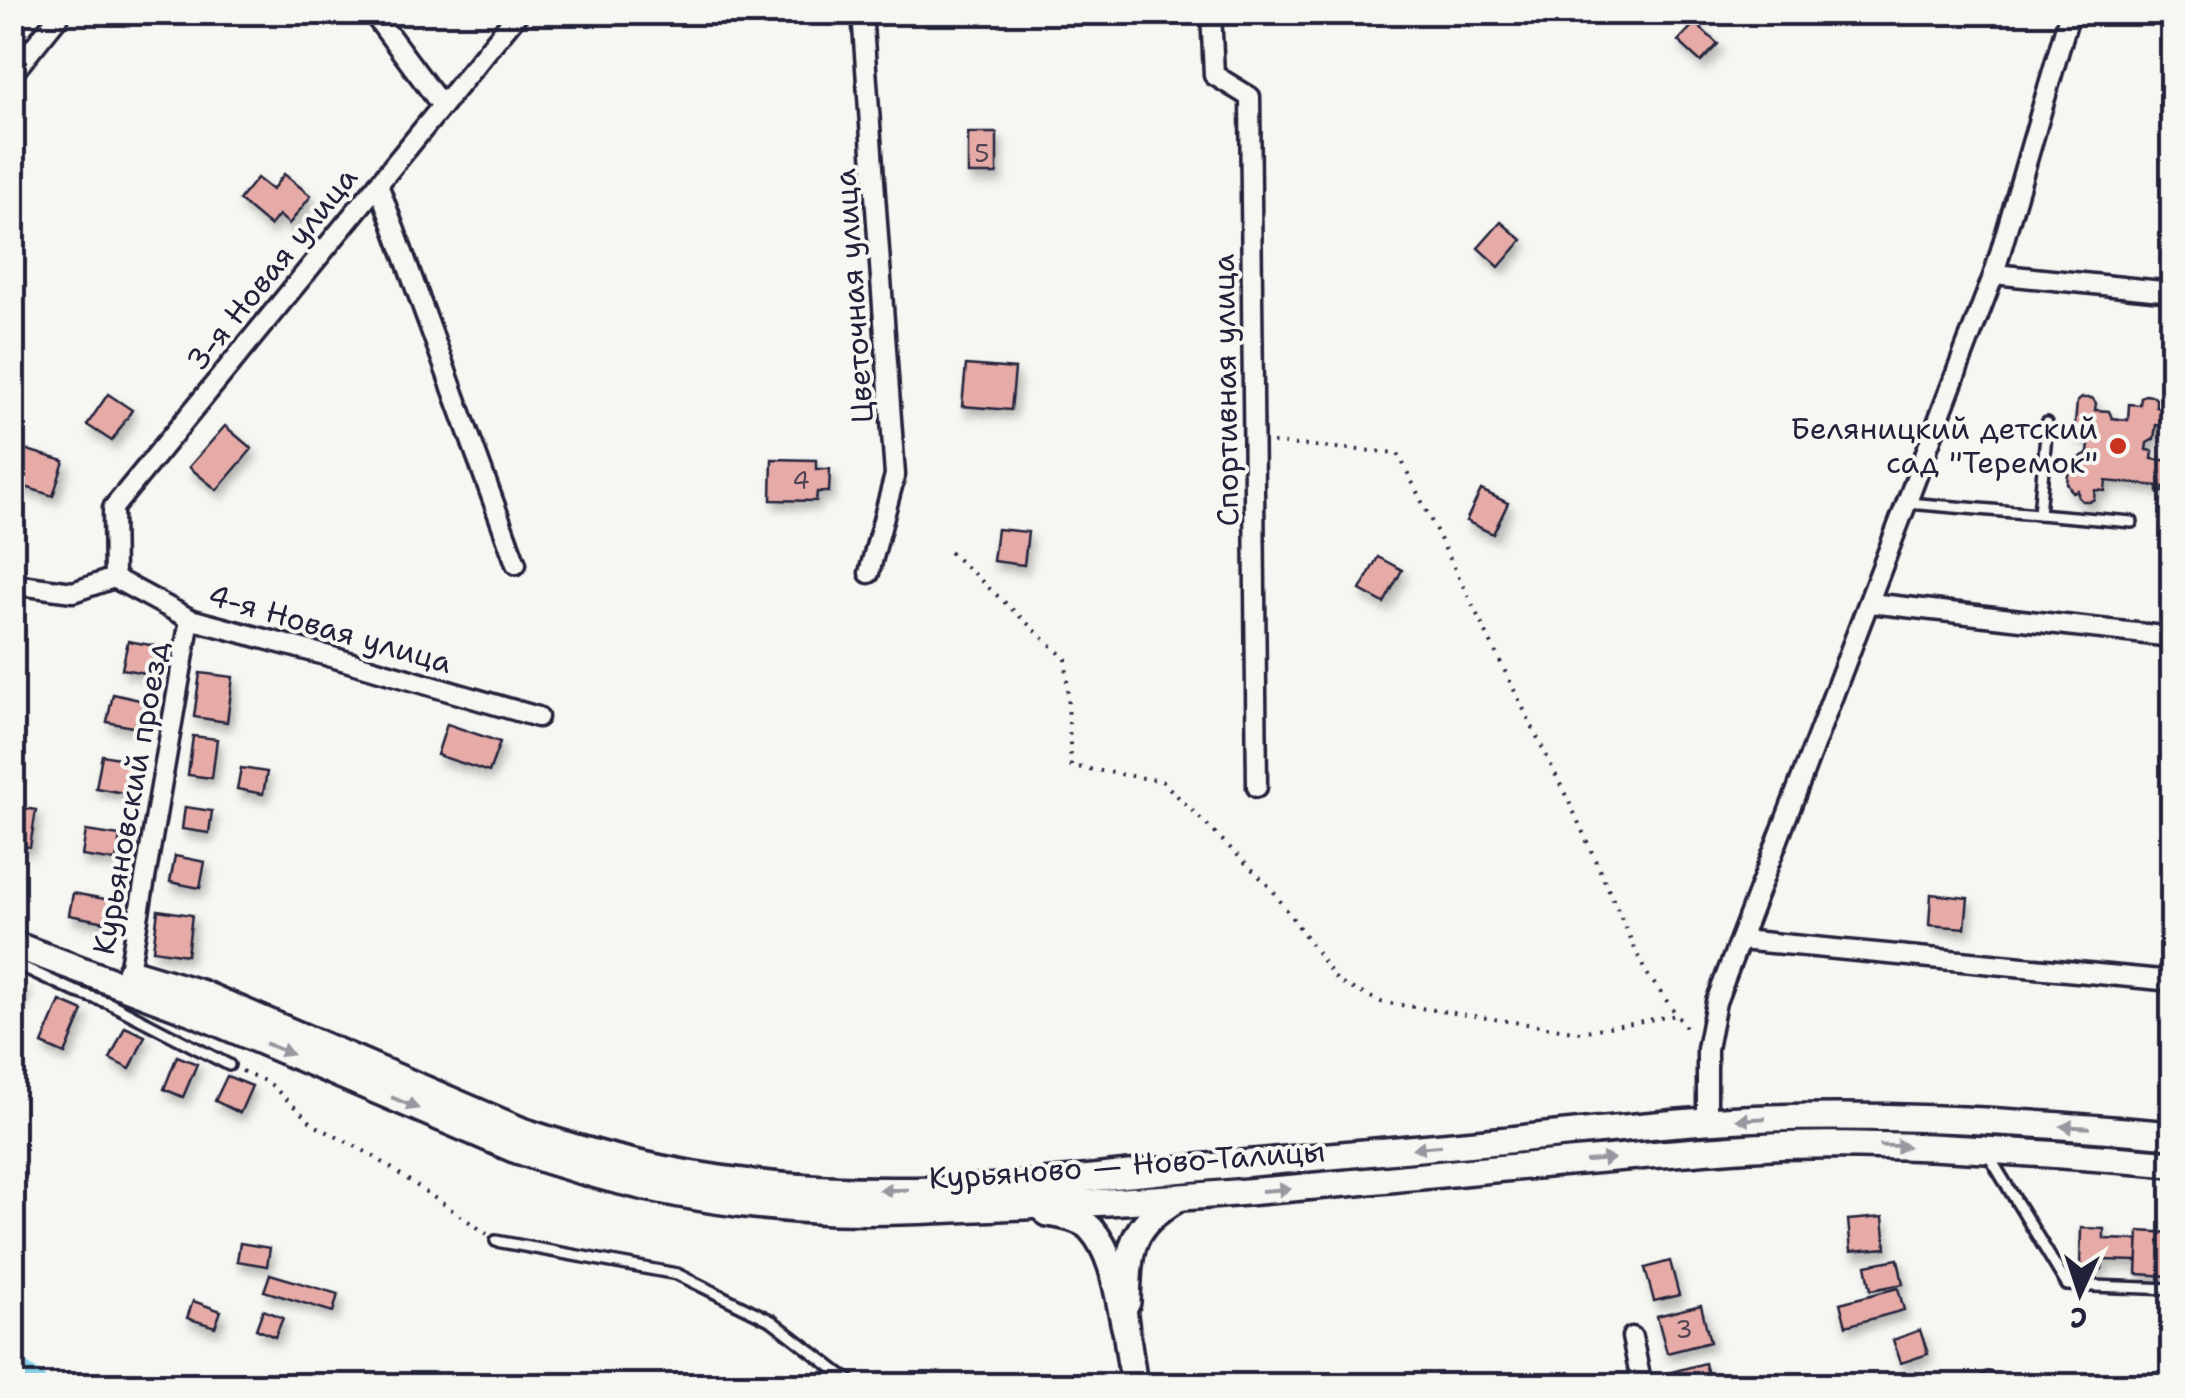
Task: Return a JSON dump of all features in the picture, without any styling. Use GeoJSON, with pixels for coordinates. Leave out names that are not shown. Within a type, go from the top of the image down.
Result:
{"type":"FeatureCollection","features":[{"type":"Feature","properties":{"kind":"main road"},"geometry":{"type":"LineString","coordinates":[[12,930],[126,978]]}},
{"type":"Feature","properties":{"kind":"main road"},"geometry":{"type":"LineString","coordinates":[[12,944],[126,978]]}},
{"type":"Feature","properties":{"kind":"main road","name":"Курьяново — Ново-Талицы"},"geometry":{"type":"LineString","coordinates":[[126,978],[200,994],[522,1130],[600,1156],[763,1186],[834,1190],[985,1188],[1707,1121],[1819,1116],[1928,1118],[2172,1135]]}},
{"type":"Feature","properties":{"kind":"main road","name":"Курьяново — Ново-Талицы"},"geometry":{"type":"LineString","coordinates":[[126,978],[195,1013],[565,1168],[682,1195],[762,1206],[834,1211],[1108,1202],[1757,1146],[1843,1144],[1985,1150],[2172,1164]]}},
{"type":"Feature","properties":{"kind":"main road"},"geometry":{"type":"LineString","coordinates":[[1104,1176],[1134,1386]]}},
{"type":"Feature","properties":{"kind":"main road"},"geometry":{"type":"LineString","coordinates":[[1126,1327],[1128,1259],[1134,1238],[1154,1213],[1179,1197]]}},
{"type":"Feature","properties":{"kind":"main road"},"geometry":{"type":"LineString","coordinates":[[988,1208],[1063,1215],[1090,1227],[1107,1255],[1126,1327]]}},
{"type":"Feature","properties":{"kind":"street"},"geometry":{"type":"LineString","coordinates":[[12,74],[62,12]]}},
{"type":"Feature","properties":{"kind":"street"},"geometry":{"type":"LineString","coordinates":[[372,12],[442,106]]}},
{"type":"Feature","properties":{"kind":"street","name":"3-я Новая улица"},"geometry":{"type":"LineString","coordinates":[[114,578],[112,508],[519,12]]}},
{"type":"Feature","properties":{"kind":"street","name":"Цветочная улица"},"geometry":{"type":"LineString","coordinates":[[862,12],[895,475],[869,574]]}},
{"type":"Feature","properties":{"kind":"street","name":"Спортивная улица"},"geometry":{"type":"LineString","coordinates":[[1211,12],[1214,75],[1250,96],[1257,787]]}},
{"type":"Feature","properties":{"kind":"street"},"geometry":{"type":"LineString","coordinates":[[1707,1121],[1707,1049],[1716,1002],[1994,274],[2070,12]]}},
{"type":"Feature","properties":{"kind":"street"},"geometry":{"type":"LineString","coordinates":[[378,184],[516,564]]}},
{"type":"Feature","properties":{"kind":"street"},"geometry":{"type":"LineString","coordinates":[[1994,274],[2172,292]]}},
{"type":"Feature","properties":{"kind":"street"},"geometry":{"type":"LineString","coordinates":[[12,584],[73,592],[114,578]]}},
{"type":"Feature","properties":{"kind":"street","name":"4-я Новая улица"},"geometry":{"type":"LineString","coordinates":[[114,578],[190,620],[538,718]]}},
{"type":"Feature","properties":{"kind":"street"},"geometry":{"type":"LineString","coordinates":[[1870,602],[2172,637]]}},
{"type":"Feature","properties":{"kind":"street","name":"Курьяновский проезд"},"geometry":{"type":"LineString","coordinates":[[126,978],[190,620]]}},
{"type":"Feature","properties":{"kind":"street"},"geometry":{"type":"LineString","coordinates":[[1740,940],[2172,981]]}},
{"type":"Feature","properties":{"kind":"street"},"geometry":{"type":"LineString","coordinates":[[1632,1337],[1642,1386]]}},
{"type":"Feature","properties":{"kind":"lane"},"geometry":{"type":"LineString","coordinates":[[2039,514],[2047,424]]}},
{"type":"Feature","properties":{"kind":"lane"},"geometry":{"type":"LineString","coordinates":[[1908,502],[2132,522]]}},
{"type":"Feature","properties":{"kind":"lane"},"geometry":{"type":"LineString","coordinates":[[12,962],[109,1003],[229,1065]]}},
{"type":"Feature","properties":{"kind":"lane"},"geometry":{"type":"LineString","coordinates":[[1985,1150],[2067,1284],[2172,1289]]}},
{"type":"Feature","properties":{"kind":"lane"},"geometry":{"type":"LineString","coordinates":[[496,1241],[677,1274],[772,1321],[856,1386]]}},
{"type":"Feature","properties":{"kind":"path"},"geometry":{"type":"LineString","coordinates":[[1254,441],[1398,453],[1572,808],[1645,971],[1699,1045]]}},
{"type":"Feature","properties":{"kind":"path"},"geometry":{"type":"LineString","coordinates":[[950,552],[1066,659],[1070,766],[1162,781],[1271,888],[1338,982],[1381,1002],[1580,1032],[1677,1015]]}},
{"type":"Feature","properties":{"kind":"path"},"geometry":{"type":"LineString","coordinates":[[229,1065],[269,1083],[314,1125],[388,1165],[496,1241]]}},
{"type":"Feature","properties":{"kind":"building"},"geometry":{"type":"Polygon","coordinates":[[[1695,23],[1718,44],[1701,62],[1678,41],[1695,23]]]}},
{"type":"Feature","properties":{"kind":"building"},"geometry":{"type":"Polygon","coordinates":[[[968,133],[997,133],[997,174],[968,174],[968,133]]]}},
{"type":"Feature","properties":{"kind":"building"},"geometry":{"type":"Polygon","coordinates":[[[284,174],[311,196],[289,224],[279,215],[270,226],[239,200],[257,178],[272,190],[284,174]]]}},
{"type":"Feature","properties":{"kind":"building"},"geometry":{"type":"Polygon","coordinates":[[[1501,222],[1522,240],[1499,267],[1478,248],[1501,222]]]}},
{"type":"Feature","properties":{"kind":"building"},"geometry":{"type":"Polygon","coordinates":[[[966,365],[1015,369],[1011,410],[962,406],[966,365]]]}},
{"type":"Feature","properties":{"kind":"building"},"geometry":{"type":"Polygon","coordinates":[[[108,394],[132,410],[112,441],[87,425],[108,394]]]}},
{"type":"Feature","properties":{"kind":"building","name":"Беляницкий детский сад \"Теремок\""},"geometry":{"type":"Polygon","coordinates":[[[2145,395],[2153,396],[2156,407],[2168,412],[2167,422],[2156,425],[2154,439],[2147,443],[2146,450],[2153,451],[2152,459],[2172,461],[2172,488],[2163,487],[2163,492],[2158,492],[2158,486],[2106,481],[2105,491],[2095,490],[2094,499],[2082,501],[2078,489],[2072,492],[2067,483],[2068,474],[2079,470],[2080,457],[2088,453],[2090,437],[2074,436],[2077,402],[2092,398],[2095,410],[2109,411],[2112,418],[2128,420],[2129,404],[2140,405],[2145,395]]]}},
{"type":"Feature","properties":{"kind":"building"},"geometry":{"type":"Polygon","coordinates":[[[225,426],[252,449],[217,490],[189,467],[225,426]]]}},
{"type":"Feature","properties":{"kind":"building"},"geometry":{"type":"Polygon","coordinates":[[[24,449],[64,461],[53,496],[13,483],[24,449]]]}},
{"type":"Feature","properties":{"kind":"building"},"geometry":{"type":"Polygon","coordinates":[[[772,459],[816,460],[816,469],[830,469],[829,492],[817,492],[816,501],[771,500],[772,459]]]}},
{"type":"Feature","properties":{"kind":"building"},"geometry":{"type":"Polygon","coordinates":[[[1481,490],[1508,503],[1493,534],[1466,521],[1481,490]]]}},
{"type":"Feature","properties":{"kind":"building"},"geometry":{"type":"Polygon","coordinates":[[[997,529],[1028,532],[1024,565],[993,561],[997,529]]]}},
{"type":"Feature","properties":{"kind":"building"},"geometry":{"type":"Polygon","coordinates":[[[1378,557],[1402,570],[1384,603],[1360,590],[1378,557]]]}},
{"type":"Feature","properties":{"kind":"building"},"geometry":{"type":"Polygon","coordinates":[[[128,641],[156,646],[151,674],[122,669],[128,641]]]}},
{"type":"Feature","properties":{"kind":"building"},"geometry":{"type":"Polygon","coordinates":[[[200,673],[233,677],[227,722],[194,717],[200,673]]]}},
{"type":"Feature","properties":{"kind":"building"},"geometry":{"type":"Polygon","coordinates":[[[113,694],[144,701],[138,728],[107,722],[113,694]]]}},
{"type":"Feature","properties":{"kind":"building"},"geometry":{"type":"Polygon","coordinates":[[[447,724],[500,742],[489,772],[437,755],[447,724]]]}},
{"type":"Feature","properties":{"kind":"building"},"geometry":{"type":"Polygon","coordinates":[[[193,736],[217,739],[212,778],[188,775],[193,736]]]}},
{"type":"Feature","properties":{"kind":"building"},"geometry":{"type":"Polygon","coordinates":[[[102,755],[130,760],[124,793],[96,788],[102,755]]]}},
{"type":"Feature","properties":{"kind":"building"},"geometry":{"type":"Polygon","coordinates":[[[241,768],[267,772],[263,794],[237,789],[241,768]]]}},
{"type":"Feature","properties":{"kind":"building"},"geometry":{"type":"Polygon","coordinates":[[[17,807],[36,810],[30,847],[12,845],[17,807]]]}},
{"type":"Feature","properties":{"kind":"building"},"geometry":{"type":"Polygon","coordinates":[[[185,807],[212,811],[209,833],[182,829],[185,807]]]}},
{"type":"Feature","properties":{"kind":"building"},"geometry":{"type":"Polygon","coordinates":[[[86,831],[120,836],[116,861],[82,856],[86,831]]]}},
{"type":"Feature","properties":{"kind":"building"},"geometry":{"type":"Polygon","coordinates":[[[175,856],[205,862],[200,888],[170,882],[175,856]]]}},
{"type":"Feature","properties":{"kind":"building"},"geometry":{"type":"Polygon","coordinates":[[[73,893],[110,900],[106,922],[69,915],[73,893]]]}},
{"type":"Feature","properties":{"kind":"building"},"geometry":{"type":"Polygon","coordinates":[[[1931,894],[1968,898],[1965,928],[1929,925],[1931,894]]]}},
{"type":"Feature","properties":{"kind":"building"},"geometry":{"type":"Polygon","coordinates":[[[158,910],[192,915],[187,955],[153,950],[158,910]]]}},
{"type":"Feature","properties":{"kind":"building"},"geometry":{"type":"Polygon","coordinates":[[[12,981],[26,987],[16,1008],[12,1007],[12,981]]]}},
{"type":"Feature","properties":{"kind":"building"},"geometry":{"type":"Polygon","coordinates":[[[60,1001],[83,1011],[65,1054],[42,1044],[60,1001]]]}},
{"type":"Feature","properties":{"kind":"building"},"geometry":{"type":"Polygon","coordinates":[[[125,1027],[145,1036],[130,1069],[110,1059],[125,1027]]]}},
{"type":"Feature","properties":{"kind":"building"},"geometry":{"type":"Polygon","coordinates":[[[177,1056],[197,1064],[183,1097],[164,1089],[177,1056]]]}},
{"type":"Feature","properties":{"kind":"building"},"geometry":{"type":"Polygon","coordinates":[[[227,1076],[252,1086],[240,1113],[215,1101],[227,1076]]]}},
{"type":"Feature","properties":{"kind":"building"},"geometry":{"type":"Polygon","coordinates":[[[1883,1217],[1886,1248],[1851,1251],[1848,1220],[1883,1217]]]}},
{"type":"Feature","properties":{"kind":"building"},"geometry":{"type":"Polygon","coordinates":[[[2081,1228],[2104,1229],[2104,1239],[2139,1240],[2138,1261],[2103,1260],[2102,1269],[2080,1269],[2081,1228]]]}},
{"type":"Feature","properties":{"kind":"building"},"geometry":{"type":"Polygon","coordinates":[[[2139,1231],[2172,1233],[2170,1276],[2137,1274],[2139,1231]]]}},
{"type":"Feature","properties":{"kind":"building"},"geometry":{"type":"Polygon","coordinates":[[[240,1243],[270,1248],[267,1266],[237,1261],[240,1243]]]}},
{"type":"Feature","properties":{"kind":"building"},"geometry":{"type":"Polygon","coordinates":[[[1898,1259],[1903,1284],[1871,1290],[1866,1265],[1898,1259]]]}},
{"type":"Feature","properties":{"kind":"building"},"geometry":{"type":"Polygon","coordinates":[[[1670,1261],[1679,1295],[1654,1301],[1645,1268],[1670,1261]]]}},
{"type":"Feature","properties":{"kind":"building"},"geometry":{"type":"Polygon","coordinates":[[[270,1274],[338,1294],[333,1312],[264,1291],[270,1274]]]}},
{"type":"Feature","properties":{"kind":"building"},"geometry":{"type":"Polygon","coordinates":[[[1898,1288],[1904,1310],[1846,1326],[1840,1303],[1898,1288]]]}},
{"type":"Feature","properties":{"kind":"building"},"geometry":{"type":"Polygon","coordinates":[[[193,1301],[221,1311],[215,1327],[187,1318],[193,1301]]]}},
{"type":"Feature","properties":{"kind":"building"},"geometry":{"type":"Polygon","coordinates":[[[1701,1305],[1710,1342],[1667,1353],[1657,1316],[1701,1305]]]}},
{"type":"Feature","properties":{"kind":"building"},"geometry":{"type":"Polygon","coordinates":[[[263,1310],[283,1318],[275,1337],[256,1329],[263,1310]]]}},
{"type":"Feature","properties":{"kind":"building"},"geometry":{"type":"Polygon","coordinates":[[[1920,1330],[1928,1354],[1901,1363],[1893,1340],[1920,1330]]]}},
{"type":"Feature","properties":{"kind":"building"},"geometry":{"type":"Polygon","coordinates":[[[1705,1363],[1711,1386],[1671,1386],[1668,1373],[1705,1363]]]}},
{"type":"Feature","properties":{"kind":"waterway"},"geometry":{"type":"LineString","coordinates":[[12,1374],[30,1386]]}},
{"type":"Feature","properties":{"kind":"place","name":"Беляницкий детский сад \"Теремок\""},"geometry":{"type":"Point","coordinates":[2118,446]}}]}
